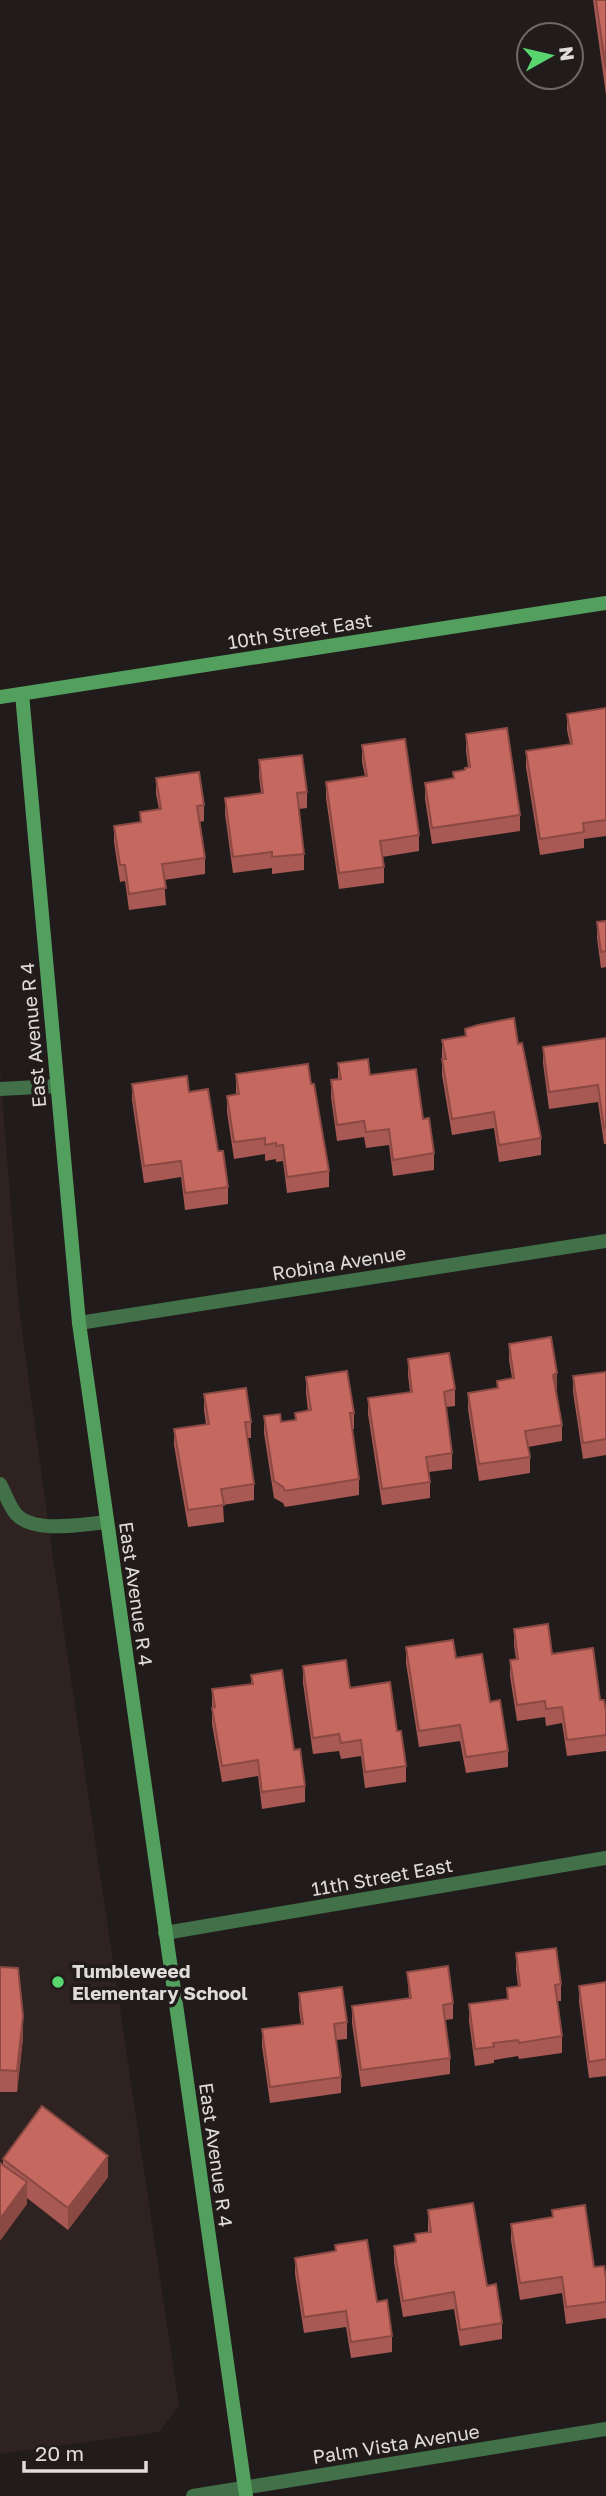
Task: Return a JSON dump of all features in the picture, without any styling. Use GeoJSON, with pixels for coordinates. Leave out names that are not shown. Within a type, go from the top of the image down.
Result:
{"type":"FeatureCollection","features":[{"type":"Feature","properties":{"kind":"street","name":"10th Street East"},"geometry":{"type":"LineString","coordinates":[[0,697],[606,603]]}},
{"type":"Feature","properties":{"kind":"street","name":"East Avenue R 4"},"geometry":{"type":"LineString","coordinates":[[22,694],[79,1323],[245,2492]]}},
{"type":"Feature","properties":{"kind":"street"},"geometry":{"type":"LineString","coordinates":[[0,1089],[57,1086]]}},
{"type":"Feature","properties":{"kind":"street","name":"Robina Avenue"},"geometry":{"type":"LineString","coordinates":[[79,1323],[606,1241]]}},
{"type":"Feature","properties":{"kind":"street"},"geometry":{"type":"LineString","coordinates":[[0,1484],[16,1514],[30,1522],[52,1527],[107,1522]]}},
{"type":"Feature","properties":{"kind":"street","name":"11th Street East"},"geometry":{"type":"LineString","coordinates":[[165,1933],[606,1858]]}},
{"type":"Feature","properties":{"kind":"street","name":"Palm Vista Avenue"},"geometry":{"type":"LineString","coordinates":[[193,2496],[245,2492],[606,2429]]}},
{"type":"Feature","properties":{"kind":"shaded area","name":"Tumbleweed Elementary School"},"geometry":{"type":"Polygon","coordinates":[[[0,1070],[19,1309],[53,1558],[179,2406],[159,2432],[0,2454],[0,1070]]]}},
{"type":"Feature","properties":{"kind":"building"},"geometry":{"type":"Polygon","coordinates":[[[596,0],[606,0],[606,70],[596,0]]]}},
{"type":"Feature","properties":{"kind":"building"},"geometry":{"type":"Polygon","coordinates":[[[606,708],[606,820],[583,823],[584,832],[540,839],[526,751],[572,744],[567,714],[606,708]]]}},
{"type":"Feature","properties":{"kind":"building"},"geometry":{"type":"Polygon","coordinates":[[[507,728],[520,815],[432,828],[425,783],[454,778],[453,772],[470,767],[466,734],[507,728]]]}},
{"type":"Feature","properties":{"kind":"building"},"geometry":{"type":"Polygon","coordinates":[[[405,739],[419,835],[380,841],[384,867],[339,873],[326,782],[367,776],[362,745],[405,739]]]}},
{"type":"Feature","properties":{"kind":"building"},"geometry":{"type":"Polygon","coordinates":[[[302,755],[307,792],[297,793],[304,854],[272,857],[272,852],[233,857],[225,798],[263,793],[259,760],[302,755]]]}},
{"type":"Feature","properties":{"kind":"building"},"geometry":{"type":"Polygon","coordinates":[[[199,772],[204,805],[197,806],[205,858],[162,864],[166,888],[129,894],[125,865],[120,865],[114,826],[141,822],[140,812],[161,809],[156,778],[199,772]]]}},
{"type":"Feature","properties":{"kind":"building"},"geometry":{"type":"Polygon","coordinates":[[[606,921],[606,951],[601,952],[597,922],[606,921]]]}},
{"type":"Feature","properties":{"kind":"building"},"geometry":{"type":"Polygon","coordinates":[[[514,1018],[518,1044],[522,1043],[541,1138],[499,1145],[494,1112],[452,1119],[442,1059],[446,1059],[442,1040],[466,1036],[465,1029],[478,1025],[514,1018]]]}},
{"type":"Feature","properties":{"kind":"building"},"geometry":{"type":"Polygon","coordinates":[[[606,1038],[604,1128],[598,1085],[549,1092],[543,1047],[606,1038]]]}},
{"type":"Feature","properties":{"kind":"building"},"geometry":{"type":"Polygon","coordinates":[[[368,1059],[370,1075],[416,1069],[423,1119],[429,1118],[434,1153],[393,1160],[389,1129],[366,1132],[364,1121],[337,1125],[331,1080],[341,1079],[338,1063],[368,1059]]]}},
{"type":"Feature","properties":{"kind":"building"},"geometry":{"type":"Polygon","coordinates":[[[308,1064],[329,1171],[287,1177],[283,1145],[265,1145],[265,1138],[234,1142],[227,1096],[239,1094],[236,1074],[308,1064]]]}},
{"type":"Feature","properties":{"kind":"building"},"geometry":{"type":"Polygon","coordinates":[[[187,1076],[189,1092],[208,1089],[218,1151],[223,1151],[228,1187],[185,1193],[181,1161],[144,1166],[132,1084],[187,1076]]]}},
{"type":"Feature","properties":{"kind":"building"},"geometry":{"type":"Polygon","coordinates":[[[551,1337],[557,1373],[553,1375],[562,1425],[525,1431],[530,1457],[479,1464],[468,1393],[498,1388],[497,1381],[514,1378],[509,1344],[551,1337]]]}},
{"type":"Feature","properties":{"kind":"building"},"geometry":{"type":"Polygon","coordinates":[[[449,1353],[455,1389],[444,1392],[452,1453],[426,1457],[430,1482],[382,1489],[368,1398],[412,1392],[408,1359],[449,1353]]]}},
{"type":"Feature","properties":{"kind":"building"},"geometry":{"type":"Polygon","coordinates":[[[347,1371],[354,1413],[350,1413],[359,1479],[285,1491],[274,1481],[264,1416],[280,1414],[281,1422],[296,1420],[295,1413],[311,1410],[306,1377],[347,1371]]]}},
{"type":"Feature","properties":{"kind":"building"},"geometry":{"type":"Polygon","coordinates":[[[606,1372],[606,1439],[583,1443],[573,1376],[606,1372]]]}},
{"type":"Feature","properties":{"kind":"building"},"geometry":{"type":"Polygon","coordinates":[[[246,1388],[251,1422],[245,1422],[254,1484],[221,1489],[224,1505],[188,1510],[174,1429],[209,1424],[204,1394],[246,1388]]]}},
{"type":"Feature","properties":{"kind":"building"},"geometry":{"type":"Polygon","coordinates":[[[548,1624],[552,1654],[593,1648],[600,1700],[604,1700],[606,1711],[606,1735],[567,1740],[562,1707],[546,1709],[545,1701],[517,1705],[510,1660],[518,1659],[514,1629],[548,1624]]]}},
{"type":"Feature","properties":{"kind":"building"},"geometry":{"type":"Polygon","coordinates":[[[453,1640],[456,1658],[482,1654],[490,1702],[500,1700],[508,1751],[466,1757],[460,1725],[419,1731],[406,1647],[453,1640]]]}},
{"type":"Feature","properties":{"kind":"building"},"geometry":{"type":"Polygon","coordinates":[[[346,1660],[350,1688],[390,1682],[397,1731],[401,1731],[406,1766],[365,1772],[361,1740],[341,1743],[339,1734],[313,1738],[303,1666],[346,1660]]]}},
{"type":"Feature","properties":{"kind":"building"},"geometry":{"type":"Polygon","coordinates":[[[282,1670],[294,1750],[300,1749],[305,1786],[262,1792],[258,1760],[222,1766],[212,1708],[215,1707],[212,1689],[253,1684],[251,1675],[282,1670]]]}},
{"type":"Feature","properties":{"kind":"building"},"geometry":{"type":"Polygon","coordinates":[[[556,1948],[561,1984],[555,1985],[562,2036],[519,2043],[518,2040],[493,2043],[494,2047],[475,2049],[469,2004],[508,1999],[507,1988],[520,1986],[516,1953],[556,1948]]]}},
{"type":"Feature","properties":{"kind":"building"},"geometry":{"type":"Polygon","coordinates":[[[448,1966],[453,2003],[443,2005],[450,2058],[361,2070],[352,2006],[411,1998],[407,1972],[448,1966]]]}},
{"type":"Feature","properties":{"kind":"building"},"geometry":{"type":"Polygon","coordinates":[[[0,1967],[18,1968],[23,2016],[17,2071],[0,2070],[0,1967]]]}},
{"type":"Feature","properties":{"kind":"building"},"geometry":{"type":"Polygon","coordinates":[[[606,1982],[606,2059],[589,2062],[579,1986],[606,1982]]]}},
{"type":"Feature","properties":{"kind":"building"},"geometry":{"type":"Polygon","coordinates":[[[342,1987],[347,2022],[334,2024],[341,2077],[270,2087],[262,2029],[303,2024],[299,1993],[342,1987]]]}},
{"type":"Feature","properties":{"kind":"building"},"geometry":{"type":"Polygon","coordinates":[[[42,2106],[108,2156],[68,2208],[3,2159],[42,2106]]]}},
{"type":"Feature","properties":{"kind":"building"},"geometry":{"type":"Polygon","coordinates":[[[0,2163],[27,2182],[0,2219],[0,2163]]]}},
{"type":"Feature","properties":{"kind":"building"},"geometry":{"type":"Polygon","coordinates":[[[473,2203],[487,2286],[496,2284],[502,2323],[460,2330],[454,2292],[403,2301],[394,2246],[416,2242],[415,2234],[431,2232],[428,2210],[473,2203]]]}},
{"type":"Feature","properties":{"kind":"building"},"geometry":{"type":"Polygon","coordinates":[[[585,2205],[594,2267],[604,2266],[606,2302],[566,2307],[562,2277],[520,2283],[511,2224],[553,2217],[552,2210],[585,2205]]]}},
{"type":"Feature","properties":{"kind":"building"},"geometry":{"type":"Polygon","coordinates":[[[367,2240],[377,2302],[387,2300],[392,2336],[351,2342],[346,2311],[304,2317],[295,2258],[336,2251],[335,2245],[367,2240]]]}},
{"type":"Feature","properties":{"kind":"place","name":"Tumbleweed Elementary School"},"geometry":{"type":"Point","coordinates":[58,1982]}}]}
